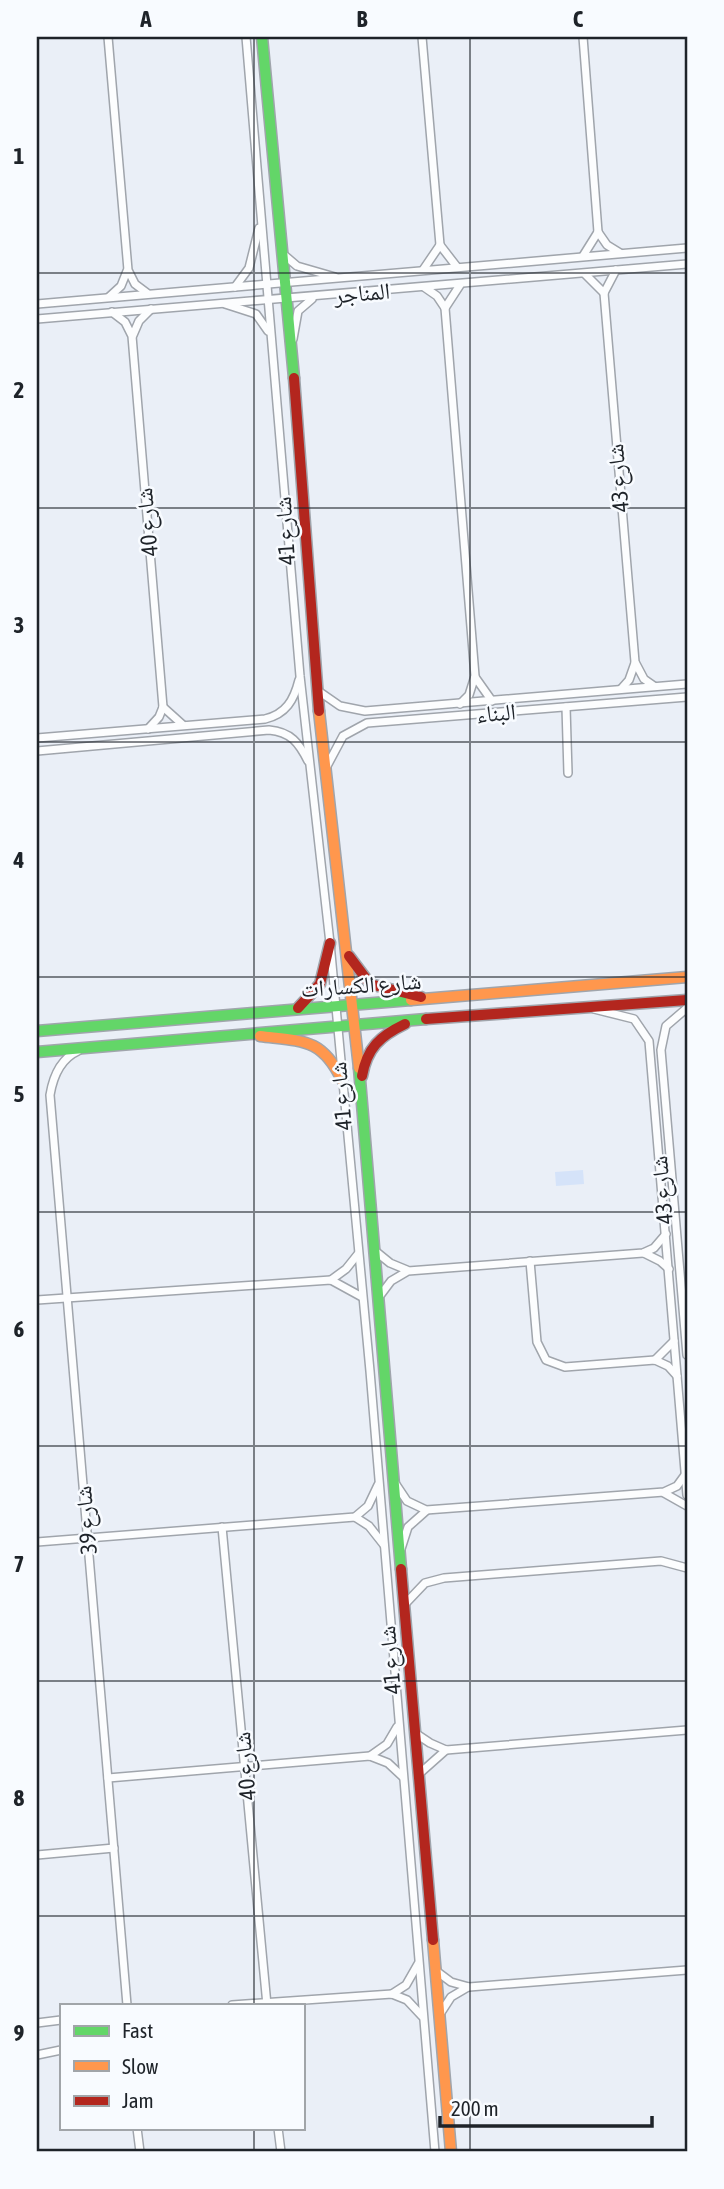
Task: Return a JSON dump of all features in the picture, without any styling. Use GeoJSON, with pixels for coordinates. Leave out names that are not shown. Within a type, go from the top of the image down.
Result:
{"type":"FeatureCollection","features":[{"type":"Feature","properties":{"kind":"street"},"geometry":{"type":"LineString","coordinates":[[108,37],[128,270],[135,284],[148,294]]}},
{"type":"Feature","properties":{"kind":"street","name":"شارع 41"},"geometry":{"type":"LineString","coordinates":[[246,37],[300,676],[330,943],[379,1482],[397,1727],[435,2152]]}},
{"type":"Feature","properties":{"kind":"street","name":"شارع 41"},"geometry":{"type":"LineString","coordinates":[[262,37],[317,690],[355,1024],[451,2152]]}},
{"type":"Feature","properties":{"kind":"street"},"geometry":{"type":"LineString","coordinates":[[422,37],[440,245],[447,258],[458,268]]}},
{"type":"Feature","properties":{"kind":"street"},"geometry":{"type":"LineString","coordinates":[[583,37],[598,232],[607,245],[620,254]]}},
{"type":"Feature","properties":{"kind":"street"},"geometry":{"type":"LineString","coordinates":[[234,287],[249,268],[260,224]]}},
{"type":"Feature","properties":{"kind":"street"},"geometry":{"type":"LineString","coordinates":[[583,257],[598,232]]}},
{"type":"Feature","properties":{"kind":"street"},"geometry":{"type":"LineString","coordinates":[[423,270],[440,245]]}},
{"type":"Feature","properties":{"kind":"street","name":"المناجر"},"geometry":{"type":"LineString","coordinates":[[37,304],[687,248]]}},
{"type":"Feature","properties":{"kind":"street","name":"المناجر"},"geometry":{"type":"LineString","coordinates":[[281,250],[296,266],[335,278]]}},
{"type":"Feature","properties":{"kind":"street","name":"المناجر"},"geometry":{"type":"LineString","coordinates":[[37,319],[687,264]]}},
{"type":"Feature","properties":{"kind":"street"},"geometry":{"type":"LineString","coordinates":[[109,297],[121,285],[128,270]]}},
{"type":"Feature","properties":{"kind":"street"},"geometry":{"type":"LineString","coordinates":[[583,273],[595,281],[604,293],[616,270]]}},
{"type":"Feature","properties":{"kind":"street"},"geometry":{"type":"LineString","coordinates":[[445,308],[461,284]]}},
{"type":"Feature","properties":{"kind":"street"},"geometry":{"type":"LineString","coordinates":[[424,287],[437,296],[445,308],[475,676],[483,692],[492,701]]}},
{"type":"Feature","properties":{"kind":"street","name":"شارع 43"},"geometry":{"type":"LineString","coordinates":[[604,293],[635,662]]}},
{"type":"Feature","properties":{"kind":"street"},"geometry":{"type":"LineString","coordinates":[[289,346],[298,312],[315,297]]}},
{"type":"Feature","properties":{"kind":"street"},"geometry":{"type":"LineString","coordinates":[[224,304],[259,316],[270,336]]}},
{"type":"Feature","properties":{"kind":"street"},"geometry":{"type":"LineString","coordinates":[[132,336],[139,321],[151,309]]}},
{"type":"Feature","properties":{"kind":"street"},"geometry":{"type":"LineString","coordinates":[[112,312],[125,322],[132,336]]}},
{"type":"Feature","properties":{"kind":"street","name":"شارع 40"},"geometry":{"type":"LineString","coordinates":[[132,336],[163,707]]}},
{"type":"Feature","properties":{"kind":"street"},"geometry":{"type":"LineString","coordinates":[[635,662],[644,679],[654,686]]}},
{"type":"Feature","properties":{"kind":"street"},"geometry":{"type":"LineString","coordinates":[[620,689],[629,680],[635,662]]}},
{"type":"Feature","properties":{"kind":"street"},"geometry":{"type":"LineString","coordinates":[[37,738],[276,716],[293,700],[300,676]]}},
{"type":"Feature","properties":{"kind":"street"},"geometry":{"type":"LineString","coordinates":[[460,704],[469,695],[475,676]]}},
{"type":"Feature","properties":{"kind":"street","name":"البناء"},"geometry":{"type":"LineString","coordinates":[[317,690],[340,706],[358,711],[687,684]]}},
{"type":"Feature","properties":{"kind":"street","name":"البناء"},"geometry":{"type":"LineString","coordinates":[[327,767],[339,741],[359,725],[687,697]]}},
{"type":"Feature","properties":{"kind":"street"},"geometry":{"type":"LineString","coordinates":[[148,729],[159,718],[163,707],[185,726]]}},
{"type":"Feature","properties":{"kind":"street"},"geometry":{"type":"LineString","coordinates":[[566,707],[568,773]]}},
{"type":"Feature","properties":{"kind":"street"},"geometry":{"type":"LineString","coordinates":[[37,751],[269,730],[287,734],[296,741],[310,765]]}},
{"type":"Feature","properties":{"kind":"street"},"geometry":{"type":"LineString","coordinates":[[298,1008],[320,984],[330,943]]}},
{"type":"Feature","properties":{"kind":"street"},"geometry":{"type":"LineString","coordinates":[[345,948],[359,976],[370,986],[432,999]]}},
{"type":"Feature","properties":{"kind":"street","name":"شارع الكسارات"},"geometry":{"type":"LineString","coordinates":[[37,1031],[687,977]]}},
{"type":"Feature","properties":{"kind":"street","name":"شارع الكسارات"},"geometry":{"type":"LineString","coordinates":[[37,1052],[355,1024],[687,1000]]}},
{"type":"Feature","properties":{"kind":"street","name":"شارع 43"},"geometry":{"type":"LineString","coordinates":[[590,1008],[634,1019],[649,1041],[687,1495]]}},
{"type":"Feature","properties":{"kind":"street","name":"شارع 43"},"geometry":{"type":"LineString","coordinates":[[687,1008],[666,1026],[661,1050],[687,1355]]}},
{"type":"Feature","properties":{"kind":"street"},"geometry":{"type":"LineString","coordinates":[[359,1093],[364,1062],[372,1044],[385,1033],[410,1022]]}},
{"type":"Feature","properties":{"kind":"street"},"geometry":{"type":"LineString","coordinates":[[242,1034],[319,1045],[334,1060],[342,1080]]}},
{"type":"Feature","properties":{"kind":"street","name":"شارع 39"},"geometry":{"type":"LineString","coordinates":[[83,1048],[64,1061],[52,1083],[50,1095],[127,2004]]}},
{"type":"Feature","properties":{"kind":"street"},"geometry":{"type":"LineString","coordinates":[[374,1250],[390,1263],[408,1270],[643,1253],[659,1244],[666,1233]]}},
{"type":"Feature","properties":{"kind":"street"},"geometry":{"type":"LineString","coordinates":[[678,1248],[687,1247]]}},
{"type":"Feature","properties":{"kind":"street"},"geometry":{"type":"LineString","coordinates":[[331,1280],[346,1269],[358,1253]]}},
{"type":"Feature","properties":{"kind":"street"},"geometry":{"type":"LineString","coordinates":[[643,1253],[660,1261],[669,1270]]}},
{"type":"Feature","properties":{"kind":"street"},"geometry":{"type":"LineString","coordinates":[[530,1261],[537,1342],[546,1360],[565,1367],[655,1360],[668,1366],[677,1376]]}},
{"type":"Feature","properties":{"kind":"street"},"geometry":{"type":"LineString","coordinates":[[378,1297],[391,1281],[408,1270]]}},
{"type":"Feature","properties":{"kind":"street"},"geometry":{"type":"LineString","coordinates":[[37,1300],[331,1280],[362,1297]]}},
{"type":"Feature","properties":{"kind":"street"},"geometry":{"type":"LineString","coordinates":[[655,1360],[674,1340]]}},
{"type":"Feature","properties":{"kind":"street"},"geometry":{"type":"LineString","coordinates":[[395,1482],[407,1501],[426,1510],[664,1492],[677,1486],[685,1474]]}},
{"type":"Feature","properties":{"kind":"street"},"geometry":{"type":"LineString","coordinates":[[37,1542],[355,1517],[368,1507],[379,1482]]}},
{"type":"Feature","properties":{"kind":"street"},"geometry":{"type":"LineString","coordinates":[[664,1492],[687,1506]]}},
{"type":"Feature","properties":{"kind":"street"},"geometry":{"type":"LineString","coordinates":[[400,1550],[408,1527],[426,1510]]}},
{"type":"Feature","properties":{"kind":"street"},"geometry":{"type":"LineString","coordinates":[[355,1517],[369,1526],[384,1545]]}},
{"type":"Feature","properties":{"kind":"street","name":"شارع 40"},"geometry":{"type":"LineString","coordinates":[[222,1527],[267,2004]]}},
{"type":"Feature","properties":{"kind":"street"},"geometry":{"type":"LineString","coordinates":[[405,1605],[417,1589],[444,1578],[661,1561],[687,1568]]}},
{"type":"Feature","properties":{"kind":"street"},"geometry":{"type":"LineString","coordinates":[[370,1756],[387,1744],[397,1727]]}},
{"type":"Feature","properties":{"kind":"street"},"geometry":{"type":"LineString","coordinates":[[415,1732],[430,1744],[446,1749],[687,1729]]}},
{"type":"Feature","properties":{"kind":"street"},"geometry":{"type":"LineString","coordinates":[[419,1774],[446,1749]]}},
{"type":"Feature","properties":{"kind":"street"},"geometry":{"type":"LineString","coordinates":[[108,1778],[370,1756],[388,1763],[403,1777]]}},
{"type":"Feature","properties":{"kind":"street"},"geometry":{"type":"LineString","coordinates":[[37,1855],[114,1849]]}},
{"type":"Feature","properties":{"kind":"street"},"geometry":{"type":"LineString","coordinates":[[267,2004],[392,1994],[406,1985],[419,1963]]}},
{"type":"Feature","properties":{"kind":"street"},"geometry":{"type":"LineString","coordinates":[[435,1970],[451,1982],[469,1987],[687,1970]]}},
{"type":"Feature","properties":{"kind":"street"},"geometry":{"type":"LineString","coordinates":[[438,2016],[451,1997],[469,1987]]}},
{"type":"Feature","properties":{"kind":"street"},"geometry":{"type":"LineString","coordinates":[[392,1994],[413,2005],[424,2018]]}},
{"type":"Feature","properties":{"kind":"street"},"geometry":{"type":"LineString","coordinates":[[37,2023],[60,2020]]}},
{"type":"Feature","properties":{"kind":"street"},"geometry":{"type":"LineString","coordinates":[[37,2055],[60,2050]]}},
{"type":"Feature","properties":{"kind":"street"},"geometry":{"type":"LineString","coordinates":[[137,2130],[140,2152]]}},
{"type":"Feature","properties":{"kind":"street"},"geometry":{"type":"LineString","coordinates":[[278,2130],[281,2152]]}},
{"type":"Feature","properties":{"kind":"shaded area"},"geometry":{"type":"Polygon","coordinates":[[[583,1170],[584,1184],[556,1186],[555,1172],[583,1170]]]}},
{"type":"Feature","properties":{"kind":"traffic: fast"},"geometry":{"type":"LineString","coordinates":[[262,37],[294,378]]}},
{"type":"Feature","properties":{"kind":"traffic: fast"},"geometry":{"type":"LineString","coordinates":[[37,1031],[411,1000]]}},
{"type":"Feature","properties":{"kind":"traffic: fast"},"geometry":{"type":"LineString","coordinates":[[37,1052],[426,1019]]}},
{"type":"Feature","properties":{"kind":"traffic: fast"},"geometry":{"type":"LineString","coordinates":[[359,1068],[401,1569]]}},
{"type":"Feature","properties":{"kind":"traffic: slow"},"geometry":{"type":"LineString","coordinates":[[319,711],[359,1068]]}},
{"type":"Feature","properties":{"kind":"traffic: slow"},"geometry":{"type":"LineString","coordinates":[[411,1000],[687,977]]}},
{"type":"Feature","properties":{"kind":"traffic: slow"},"geometry":{"type":"LineString","coordinates":[[260,1036],[309,1044],[327,1056],[342,1080]]}},
{"type":"Feature","properties":{"kind":"traffic: slow"},"geometry":{"type":"LineString","coordinates":[[433,1940],[451,2152]]}},
{"type":"Feature","properties":{"kind":"traffic: jam"},"geometry":{"type":"LineString","coordinates":[[294,378],[319,711]]}},
{"type":"Feature","properties":{"kind":"traffic: jam"},"geometry":{"type":"LineString","coordinates":[[298,1008],[320,984],[330,943]]}},
{"type":"Feature","properties":{"kind":"traffic: jam"},"geometry":{"type":"LineString","coordinates":[[349,956],[370,984],[421,997]]}},
{"type":"Feature","properties":{"kind":"traffic: jam"},"geometry":{"type":"LineString","coordinates":[[426,1019],[687,1000]]}},
{"type":"Feature","properties":{"kind":"traffic: jam"},"geometry":{"type":"LineString","coordinates":[[362,1076],[371,1050],[388,1033],[405,1024]]}},
{"type":"Feature","properties":{"kind":"traffic: jam"},"geometry":{"type":"LineString","coordinates":[[401,1569],[433,1940]]}}]}
